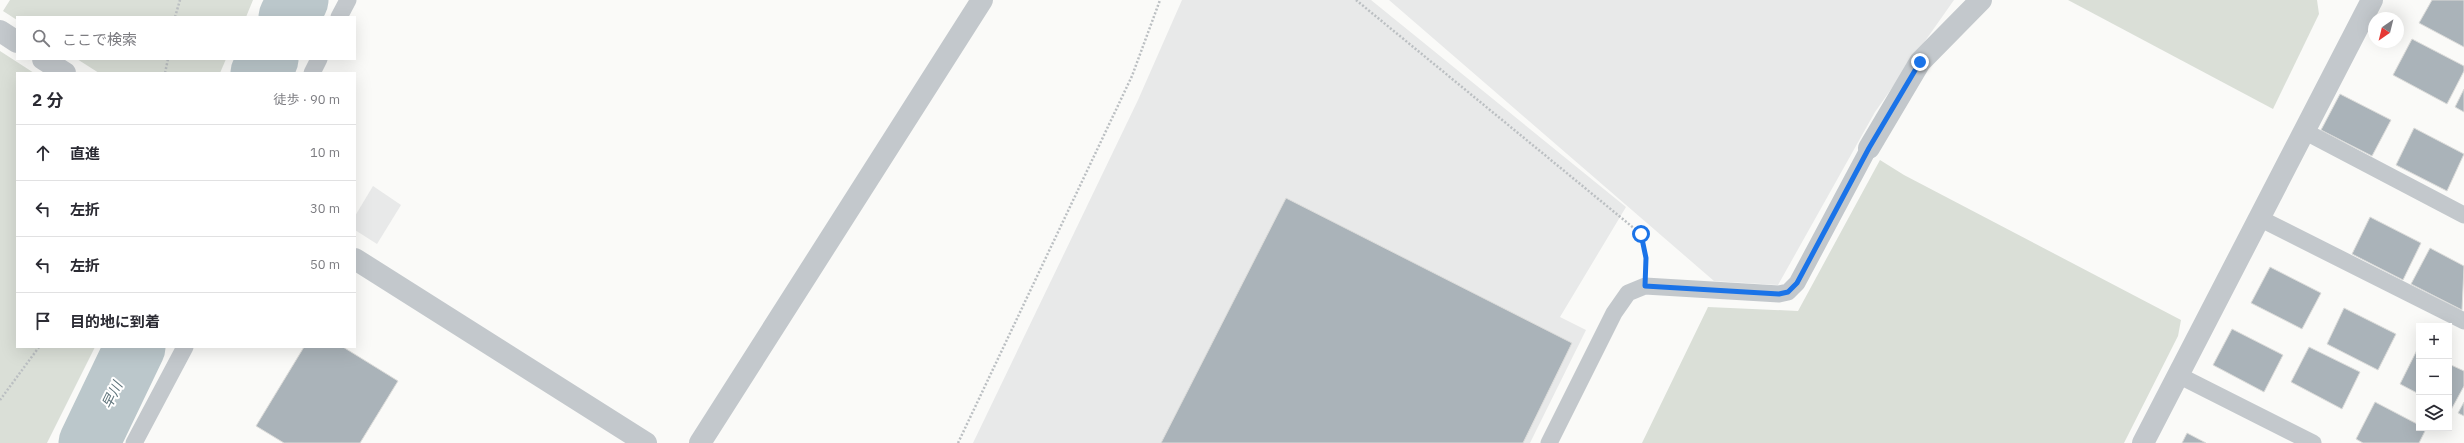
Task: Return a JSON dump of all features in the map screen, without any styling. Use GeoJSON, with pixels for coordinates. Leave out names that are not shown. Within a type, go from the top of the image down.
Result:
{"type":"FeatureCollection","features":[{"type":"Feature","properties":{"kind":"street"},"geometry":{"type":"LineString","coordinates":[[700,443],[982,0]]}},
{"type":"Feature","properties":{"kind":"street"},"geometry":{"type":"LineString","coordinates":[[1869,148],[1920,62],[1980,0]]}},
{"type":"Feature","properties":{"kind":"street"},"geometry":{"type":"LineString","coordinates":[[2143,443],[2372,0]]}},
{"type":"Feature","properties":{"kind":"street"},"geometry":{"type":"LineString","coordinates":[[0,31],[16,41]]}},
{"type":"Feature","properties":{"kind":"street"},"geometry":{"type":"LineString","coordinates":[[45,60],[63,72]]}},
{"type":"Feature","properties":{"kind":"street"},"geometry":{"type":"LineString","coordinates":[[356,259],[646,443]]}},
{"type":"Feature","properties":{"kind":"lane"},"geometry":{"type":"LineString","coordinates":[[340,16],[348,0]]}},
{"type":"Feature","properties":{"kind":"lane"},"geometry":{"type":"LineString","coordinates":[[312,72],[318,60]]}},
{"type":"Feature","properties":{"kind":"lane"},"geometry":{"type":"LineString","coordinates":[[2304,131],[2464,216]]}},
{"type":"Feature","properties":{"kind":"lane"},"geometry":{"type":"LineString","coordinates":[[1549,443],[1614,313],[1628,293],[1645,286],[1779,294],[1788,292],[1797,283],[1869,148]]}},
{"type":"Feature","properties":{"kind":"lane"},"geometry":{"type":"LineString","coordinates":[[2259,218],[2464,321]]}},
{"type":"Feature","properties":{"kind":"lane"},"geometry":{"type":"LineString","coordinates":[[134,443],[184,348]]}},
{"type":"Feature","properties":{"kind":"lane"},"geometry":{"type":"LineString","coordinates":[[2178,375],[2313,443]]}},
{"type":"Feature","properties":{"kind":"path"},"geometry":{"type":"LineString","coordinates":[[175,16],[180,0]]}},
{"type":"Feature","properties":{"kind":"path"},"geometry":{"type":"LineString","coordinates":[[958,443],[1132,76],[1160,0]]}},
{"type":"Feature","properties":{"kind":"path"},"geometry":{"type":"LineString","coordinates":[[1356,0],[1641,234],[1646,258],[1645,286]]}},
{"type":"Feature","properties":{"kind":"path"},"geometry":{"type":"LineString","coordinates":[[165,72],[168,60]]}},
{"type":"Feature","properties":{"kind":"path"},"geometry":{"type":"LineString","coordinates":[[0,400],[38,348]]}},
{"type":"Feature","properties":{"kind":"shaded area"},"geometry":{"type":"Polygon","coordinates":[[[10,0],[253,0],[246,16],[16,16],[16,19],[3,11],[10,0]]]}},
{"type":"Feature","properties":{"kind":"shaded area"},"geometry":{"type":"Polygon","coordinates":[[[1182,0],[1371,0],[1626,207],[1560,317],[1586,330],[1530,443],[973,443],[1138,100],[1182,0]]]}},
{"type":"Feature","properties":{"kind":"shaded area"},"geometry":{"type":"Polygon","coordinates":[[[1389,0],[1954,0],[1875,112],[1778,285],[1714,281],[1389,0]]]}},
{"type":"Feature","properties":{"kind":"shaded area"},"geometry":{"type":"Polygon","coordinates":[[[2068,0],[2317,0],[2319,14],[2273,109],[2068,0]]]}},
{"type":"Feature","properties":{"kind":"shaded area"},"geometry":{"type":"Polygon","coordinates":[[[0,51],[32,72],[16,72],[16,348],[94,348],[47,443],[0,443],[0,51]]]}},
{"type":"Feature","properties":{"kind":"shaded area"},"geometry":{"type":"Polygon","coordinates":[[[79,60],[226,60],[220,72],[97,72],[79,60]]]}},
{"type":"Feature","properties":{"kind":"shaded area"},"geometry":{"type":"Polygon","coordinates":[[[1880,160],[1904,175],[2181,320],[2178,336],[2124,443],[1642,443],[1708,307],[1798,311],[1880,160]]]}},
{"type":"Feature","properties":{"kind":"shaded area"},"geometry":{"type":"Polygon","coordinates":[[[373,186],[401,205],[377,244],[356,231],[356,214],[373,186]]]}},
{"type":"Feature","properties":{"kind":"building"},"geometry":{"type":"Polygon","coordinates":[[[2432,0],[2464,0],[2464,47],[2419,23],[2432,0]]]}},
{"type":"Feature","properties":{"kind":"building"},"geometry":{"type":"Polygon","coordinates":[[[2412,39],[2464,66],[2464,71],[2447,104],[2393,75],[2412,39]]]}},
{"type":"Feature","properties":{"kind":"building"},"geometry":{"type":"Polygon","coordinates":[[[2464,89],[2464,112],[2455,107],[2464,89]]]}},
{"type":"Feature","properties":{"kind":"building"},"geometry":{"type":"Polygon","coordinates":[[[2340,94],[2391,120],[2372,156],[2321,130],[2340,94]]]}},
{"type":"Feature","properties":{"kind":"building"},"geometry":{"type":"Polygon","coordinates":[[[2414,128],[2464,154],[2447,191],[2396,165],[2414,128]]]}},
{"type":"Feature","properties":{"kind":"building"},"geometry":{"type":"Polygon","coordinates":[[[1286,198],[1572,343],[1523,443],[1161,443],[1286,198]]]}},
{"type":"Feature","properties":{"kind":"building"},"geometry":{"type":"Polygon","coordinates":[[[2370,217],[2421,243],[2403,280],[2352,254],[2370,217]]]}},
{"type":"Feature","properties":{"kind":"building"},"geometry":{"type":"Polygon","coordinates":[[[2430,248],[2464,266],[2462,310],[2411,284],[2430,248]]]}},
{"type":"Feature","properties":{"kind":"building"},"geometry":{"type":"Polygon","coordinates":[[[2270,267],[2321,293],[2302,329],[2251,303],[2270,267]]]}},
{"type":"Feature","properties":{"kind":"building"},"geometry":{"type":"Polygon","coordinates":[[[2344,308],[2396,334],[2378,370],[2327,344],[2344,308]]]}},
{"type":"Feature","properties":{"kind":"building"},"geometry":{"type":"Polygon","coordinates":[[[2232,329],[2283,355],[2264,392],[2213,365],[2232,329]]]}},
{"type":"Feature","properties":{"kind":"building"},"geometry":{"type":"Polygon","coordinates":[[[2309,347],[2360,372],[2342,409],[2291,382],[2309,347]]]}},
{"type":"Feature","properties":{"kind":"building"},"geometry":{"type":"Polygon","coordinates":[[[303,348],[345,348],[398,381],[360,443],[284,443],[256,426],[303,348]]]}},
{"type":"Feature","properties":{"kind":"building"},"geometry":{"type":"Polygon","coordinates":[[[2416,352],[2416,392],[2400,384],[2416,352]]]}},
{"type":"Feature","properties":{"kind":"building"},"geometry":{"type":"Polygon","coordinates":[[[2452,365],[2464,371],[2464,386],[2452,408],[2452,365]]]}},
{"type":"Feature","properties":{"kind":"building"},"geometry":{"type":"Polygon","coordinates":[[[2375,402],[2416,423],[2416,431],[2425,431],[2419,443],[2363,443],[2356,439],[2375,402]]]}},
{"type":"Feature","properties":{"kind":"building"},"geometry":{"type":"Polygon","coordinates":[[[2464,402],[2464,416],[2458,413],[2464,402]]]}},
{"type":"Feature","properties":{"kind":"building"},"geometry":{"type":"Polygon","coordinates":[[[2187,433],[2206,443],[2182,443],[2187,433]]]}},
{"type":"Feature","properties":{"kind":"waterway","name":"早川"},"geometry":{"type":"LineString","coordinates":[[290,16],[298,0]]}},
{"type":"Feature","properties":{"kind":"waterway","name":"早川"},"geometry":{"type":"LineString","coordinates":[[262,72],[268,60]]}},
{"type":"Feature","properties":{"kind":"waterway","name":"早川"},"geometry":{"type":"LineString","coordinates":[[89,443],[135,348]]}},
{"type":"Feature","properties":{"kind":"route"},"geometry":{"type":"LineString","coordinates":[[1641,234],[1646,258],[1645,286],[1779,294],[1788,292],[1797,283],[1869,148],[1920,62]]}}]}
